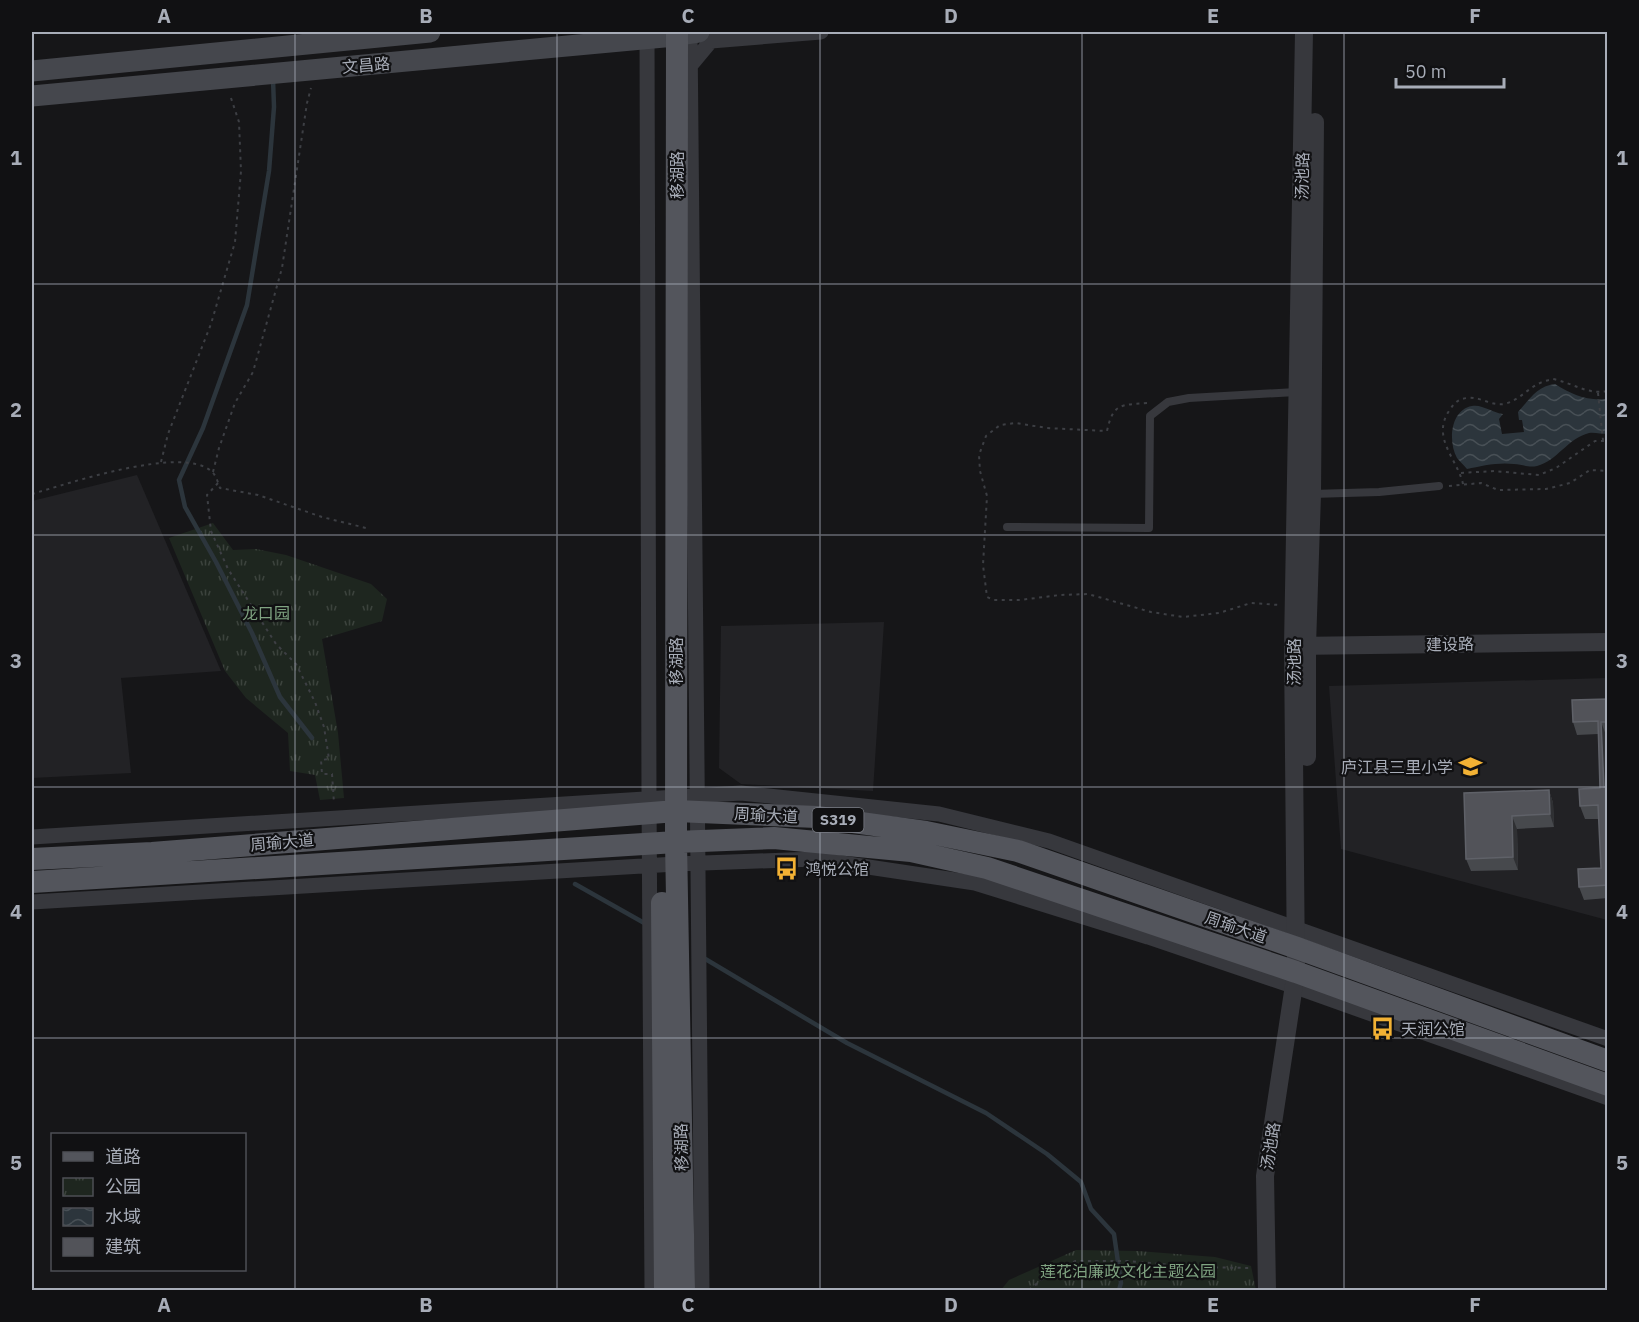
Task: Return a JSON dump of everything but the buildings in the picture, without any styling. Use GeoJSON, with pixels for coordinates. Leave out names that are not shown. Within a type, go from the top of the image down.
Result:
{"type":"FeatureCollection","features":[{"type":"Feature","properties":{"kind":"main road","name":"文昌路"},"geometry":{"type":"LineString","coordinates":[[32,71],[430,32]]}},
{"type":"Feature","properties":{"kind":"main road","name":"文昌路"},"geometry":{"type":"LineString","coordinates":[[32,96],[673,33]]}},
{"type":"Feature","properties":{"kind":"main road","name":"移湖路"},"geometry":{"type":"LineString","coordinates":[[673,33],[671,853],[684,1290]]}},
{"type":"Feature","properties":{"kind":"main road","name":"周瑜大道"},"geometry":{"type":"LineString","coordinates":[[32,859],[152,853],[671,804],[817,817],[926,832],[1018,851],[1301,940],[1608,1061]]}},
{"type":"Feature","properties":{"kind":"main road","name":"周瑜大道"},"geometry":{"type":"LineString","coordinates":[[32,882],[671,853],[774,838],[911,851],[987,868],[1301,981],[1608,1084]]}},
{"type":"Feature","properties":{"kind":"main road","name":"移湖路"},"geometry":{"type":"LineString","coordinates":[[665,1290],[672,940]]}},
{"type":"Feature","properties":{"kind":"street"},"geometry":{"type":"LineString","coordinates":[[691,65],[711,41],[821,32]]}},
{"type":"Feature","properties":{"kind":"street","name":"汤池路"},"geometry":{"type":"LineString","coordinates":[[1277,1290],[1276,1175],[1301,981],[1298,392],[1304,32]]}},
{"type":"Feature","properties":{"kind":"street","name":"汤池路"},"geometry":{"type":"LineString","coordinates":[[1300,646],[1312,494],[1316,32]]}},
{"type":"Feature","properties":{"kind":"street","name":"移湖路"},"geometry":{"type":"LineString","coordinates":[[671,804],[691,65],[673,33]]}},
{"type":"Feature","properties":{"kind":"street","name":"移湖路"},"geometry":{"type":"LineString","coordinates":[[671,804],[673,33]]}},
{"type":"Feature","properties":{"kind":"street","name":"建设路"},"geometry":{"type":"LineString","coordinates":[[1300,646],[1608,642]]}},
{"type":"Feature","properties":{"kind":"street"},"geometry":{"type":"LineString","coordinates":[[32,837],[335,818],[671,804]]}},
{"type":"Feature","properties":{"kind":"street"},"geometry":{"type":"LineString","coordinates":[[32,902],[671,853]]}},
{"type":"Feature","properties":{"kind":"street","name":"移湖路"},"geometry":{"type":"LineString","coordinates":[[652,1290],[672,940],[671,853]]}},
{"type":"Feature","properties":{"kind":"street","name":"移湖路"},"geometry":{"type":"LineString","coordinates":[[672,940],[702,1290]]}},
{"type":"Feature","properties":{"kind":"street"},"geometry":{"type":"LineString","coordinates":[[1301,940],[1608,1040]]}},
{"type":"Feature","properties":{"kind":"street"},"geometry":{"type":"LineString","coordinates":[[1301,981],[1608,1098]]}},
{"type":"Feature","properties":{"kind":"street","name":"汤池路"},"geometry":{"type":"LineString","coordinates":[[1267,1290],[1265,1176],[1301,981]]}},
{"type":"Feature","properties":{"kind":"lane"},"geometry":{"type":"LineString","coordinates":[[1006,527],[1149,528],[1150,416],[1168,402],[1189,398],[1298,392]]}},
{"type":"Feature","properties":{"kind":"lane"},"geometry":{"type":"LineString","coordinates":[[1312,494],[1379,492],[1439,486]]}},
{"type":"Feature","properties":{"kind":"path"},"geometry":{"type":"LineString","coordinates":[[213,472],[235,403],[253,372],[282,268],[307,103],[309,70]]}},
{"type":"Feature","properties":{"kind":"path"},"geometry":{"type":"LineString","coordinates":[[161,462],[168,434],[211,324],[235,242],[241,171],[239,122],[228,77]]}},
{"type":"Feature","properties":{"kind":"path"},"geometry":{"type":"LineString","coordinates":[[1463,484],[1461,473],[1450,459],[1444,440],[1444,424],[1448,412],[1457,400],[1470,397],[1501,404],[1513,401],[1539,383],[1553,379],[1598,393],[1608,391]]}},
{"type":"Feature","properties":{"kind":"path"},"geometry":{"type":"LineString","coordinates":[[1598,393],[1603,441]]}},
{"type":"Feature","properties":{"kind":"path"},"geometry":{"type":"LineString","coordinates":[[1461,473],[1494,471],[1539,475],[1556,468],[1594,441],[1608,441]]}},
{"type":"Feature","properties":{"kind":"path"},"geometry":{"type":"LineString","coordinates":[[32,494],[146,464],[180,462],[200,465],[213,472],[220,488],[258,495],[322,518],[366,528]]}},
{"type":"Feature","properties":{"kind":"path"},"geometry":{"type":"LineString","coordinates":[[1439,486],[1481,483],[1498,490],[1546,489],[1570,483],[1590,470],[1608,471]]}},
{"type":"Feature","properties":{"kind":"path"},"geometry":{"type":"LineString","coordinates":[[218,483],[207,495],[211,531],[228,569],[276,644],[296,664],[315,702],[324,727],[329,759],[321,760],[322,774],[332,774],[335,818]]}},
{"type":"Feature","properties":{"kind":"path"},"geometry":{"type":"LineString","coordinates":[[1029,1290],[1041,1280],[1075,1261],[1124,1261],[1193,1267],[1266,1269]]}},
{"type":"Feature","properties":{"kind":"shaded area"},"geometry":{"type":"Polygon","coordinates":[[[137,475],[221,671],[121,678],[131,773],[32,778],[32,501],[137,475]]]}},
{"type":"Feature","properties":{"kind":"shaded area"},"geometry":{"type":"Polygon","coordinates":[[[884,622],[873,791],[741,784],[719,768],[721,626],[884,622]]]}},
{"type":"Feature","properties":{"kind":"shaded area","name":"庐江县三里小学"},"geometry":{"type":"Polygon","coordinates":[[[1607,678],[1607,920],[1341,849],[1329,686],[1607,678]]]}},
{"type":"Feature","properties":{"kind":"green space","name":"龙口园"},"geometry":{"type":"Polygon","coordinates":[[[213,523],[233,550],[256,549],[286,555],[371,584],[387,599],[382,621],[322,639],[338,733],[344,798],[320,800],[315,775],[290,771],[288,733],[246,698],[225,671],[169,538],[213,523]]]}},
{"type":"Feature","properties":{"kind":"green space","name":"莲花泊廉政文化主题公园"},"geometry":{"type":"Polygon","coordinates":[[[1076,1250],[1138,1251],[1215,1257],[1251,1266],[1256,1290],[1001,1290],[1009,1280],[1076,1250]]]}},
{"type":"Feature","properties":{"kind":"water"},"geometry":{"type":"Polygon","coordinates":[[[1555,384],[1580,396],[1607,399],[1607,434],[1591,433],[1582,436],[1551,459],[1531,467],[1502,464],[1467,469],[1457,458],[1452,444],[1453,428],[1455,420],[1465,409],[1472,406],[1484,407],[1503,414],[1499,419],[1502,434],[1524,432],[1518,412],[1539,390],[1555,384]]]}},
{"type":"Feature","properties":{"kind":"waterway"},"geometry":{"type":"LineString","coordinates":[[273,79],[274,107],[269,171],[247,305],[203,428],[179,480],[185,507],[252,633],[280,697],[312,738]]}},
{"type":"Feature","properties":{"kind":"waterway"},"geometry":{"type":"LineString","coordinates":[[575,884],[646,924]]}},
{"type":"Feature","properties":{"kind":"waterway"},"geometry":{"type":"LineString","coordinates":[[702,957],[847,1043],[986,1113],[1047,1154],[1081,1182],[1091,1209],[1114,1234],[1121,1283],[1119,1290]]}},
{"type":"Feature","properties":{"kind":"place","name":"庐江县三里小学"},"geometry":{"type":"Point","coordinates":[1471,767]}},
{"type":"Feature","properties":{"kind":"place","name":"鸿悦公馆"},"geometry":{"type":"Point","coordinates":[787,869]}},
{"type":"Feature","properties":{"kind":"place","name":"天润公馆"},"geometry":{"type":"Point","coordinates":[1383,1029]}}]}
